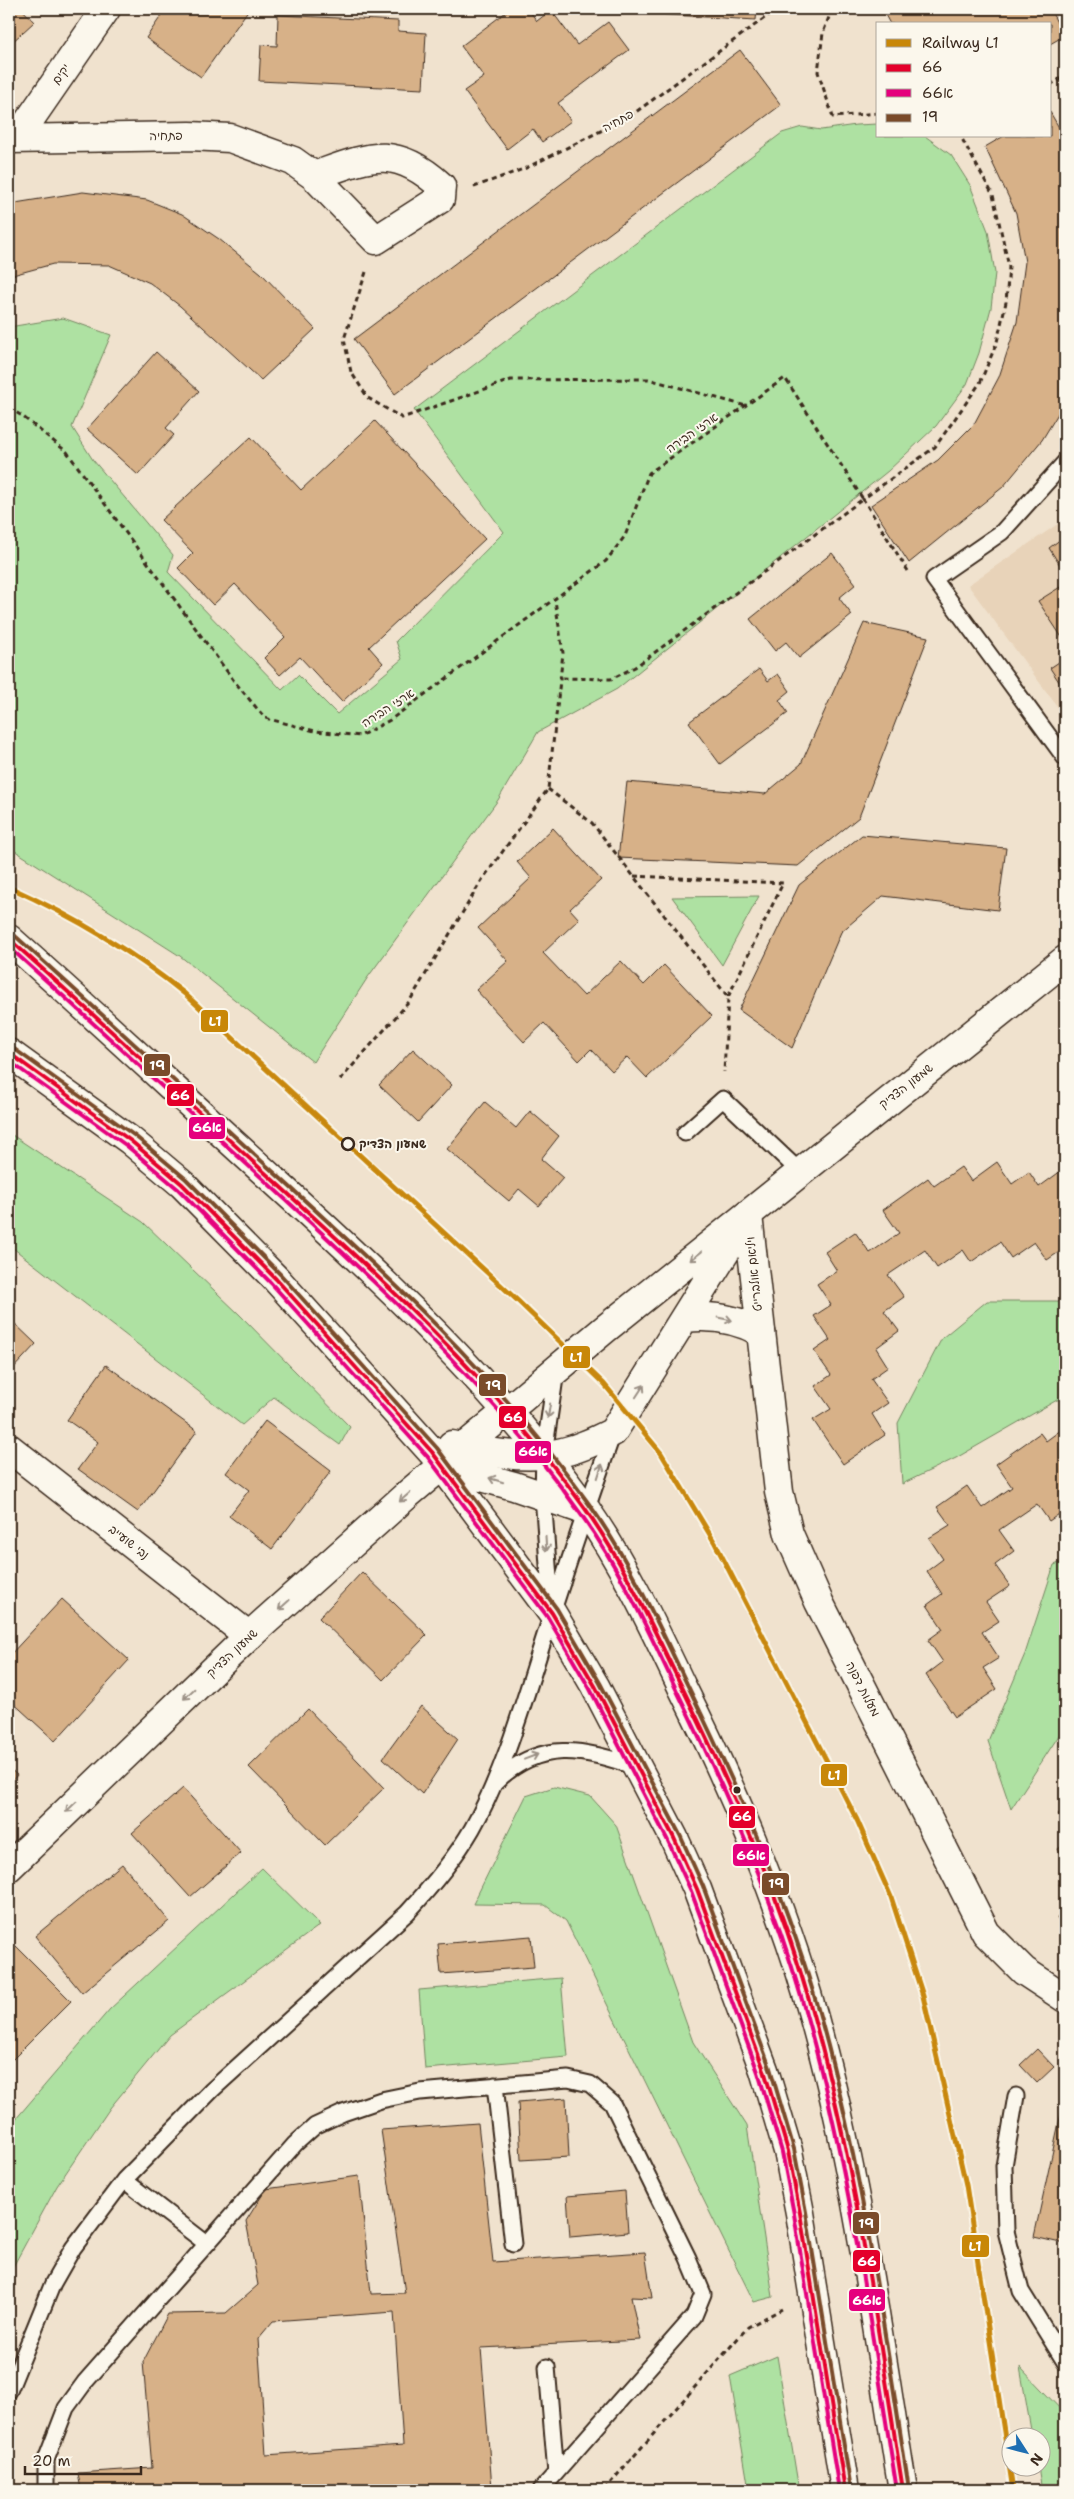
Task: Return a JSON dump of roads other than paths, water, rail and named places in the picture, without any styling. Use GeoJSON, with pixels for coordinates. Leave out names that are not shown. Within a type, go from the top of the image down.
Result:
{"type":"FeatureCollection","features":[{"type":"Feature","properties":{"kind":"main road","name":"יקים"},"geometry":{"type":"LineString","coordinates":[[13,139],[106,9]]}},
{"type":"Feature","properties":{"kind":"main road","name":"פתחיה"},"geometry":{"type":"LineString","coordinates":[[13,139],[190,136],[230,138],[293,161],[314,176],[376,240],[440,199],[441,186],[423,170],[406,161],[377,156],[359,160],[314,176]]}},
{"type":"Feature","properties":{"kind":"main road"},"geometry":{"type":"LineString","coordinates":[[9,939],[345,1244],[461,1360],[544,1454],[587,1510],[639,1601],[712,1748],[749,1831],[793,1948],[824,2058],[857,2209],[902,2490]]}},
{"type":"Feature","properties":{"kind":"main road","name":"שמעון הצדיק"},"geometry":{"type":"LineString","coordinates":[[9,1867],[249,1636],[442,1466],[556,1369],[748,1215],[799,1171],[1065,960]]}},
{"type":"Feature","properties":{"kind":"main road"},"geometry":{"type":"LineString","coordinates":[[9,1053],[131,1141],[182,1184],[276,1278],[418,1436],[442,1466],[552,1613],[595,1686],[640,1769],[674,1838],[722,1951],[764,2070],[785,2142],[800,2213],[845,2490]]}},
{"type":"Feature","properties":{"kind":"main road","name":"שמעון הצדיק"},"geometry":{"type":"LineString","coordinates":[[613,1432],[686,1318],[748,1215]]}},
{"type":"Feature","properties":{"kind":"main road","name":"ויליאם אולברייט"},"geometry":{"type":"LineString","coordinates":[[748,1215],[761,1332]]}},
{"type":"Feature","properties":{"kind":"main road"},"geometry":{"type":"LineString","coordinates":[[686,1318],[716,1317],[732,1320],[761,1332]]}},
{"type":"Feature","properties":{"kind":"main road","name":"מעלות דפנה"},"geometry":{"type":"LineString","coordinates":[[761,1332],[779,1492],[789,1534],[819,1602],[986,1933],[1024,1971],[1065,1998]]}},
{"type":"Feature","properties":{"kind":"main road"},"geometry":{"type":"LineString","coordinates":[[418,1436],[463,1448],[494,1452],[544,1454],[577,1448],[613,1432]]}},
{"type":"Feature","properties":{"kind":"main road","name":"נבי שועייב"},"geometry":{"type":"LineString","coordinates":[[9,1448],[249,1636]]}},
{"type":"Feature","properties":{"kind":"main road"},"geometry":{"type":"LineString","coordinates":[[442,1466],[543,1495],[587,1510]]}},
{"type":"Feature","properties":{"kind":"lane"},"geometry":{"type":"LineString","coordinates":[[1065,462],[1002,532],[934,579],[1065,758]]}},
{"type":"Feature","properties":{"kind":"lane"},"geometry":{"type":"LineString","coordinates":[[685,1133],[723,1099],[799,1171]]}},
{"type":"Feature","properties":{"kind":"lane"},"geometry":{"type":"LineString","coordinates":[[552,1613],[543,1495],[544,1454],[556,1369]]}},
{"type":"Feature","properties":{"kind":"lane"},"geometry":{"type":"LineString","coordinates":[[9,2391],[53,2283],[73,2248],[124,2180],[212,2090],[365,1952],[430,1888],[454,1858],[472,1828],[492,1785],[613,1432]]}},
{"type":"Feature","properties":{"kind":"lane"},"geometry":{"type":"LineString","coordinates":[[492,1785],[517,1763],[552,1751],[602,1756],[640,1769]]}},
{"type":"Feature","properties":{"kind":"lane"},"geometry":{"type":"LineString","coordinates":[[46,2490],[46,2460],[66,2408],[85,2382],[295,2144],[315,2126],[343,2113],[381,2100],[420,2092],[568,2079],[590,2084],[612,2103],[688,2258],[703,2294],[694,2316],[541,2490]]}},
{"type":"Feature","properties":{"kind":"lane"},"geometry":{"type":"LineString","coordinates":[[495,2085],[514,2244]]}},
{"type":"Feature","properties":{"kind":"lane"},"geometry":{"type":"LineString","coordinates":[[1016,2096],[1004,2166],[1006,2231],[1021,2291],[1065,2362]]}},
{"type":"Feature","properties":{"kind":"lane"},"geometry":{"type":"LineString","coordinates":[[124,2180],[207,2244]]}},
{"type":"Feature","properties":{"kind":"lane"},"geometry":{"type":"LineString","coordinates":[[547,2367],[556,2473]]}},
{"type":"Feature","properties":{"kind":"rail line","name":"L1"},"geometry":{"type":"LineString","coordinates":[[9,887],[101,935],[144,963],[185,994],[518,1301],[604,1384],[661,1453],[715,1543],[857,1820],[891,1897],[923,1996],[966,2185],[1013,2490]]}},
{"type":"Feature","properties":{"kind":"place","name":"שמעון הצדיק"},"geometry":{"type":"Point","coordinates":[348,1144]}}]}
